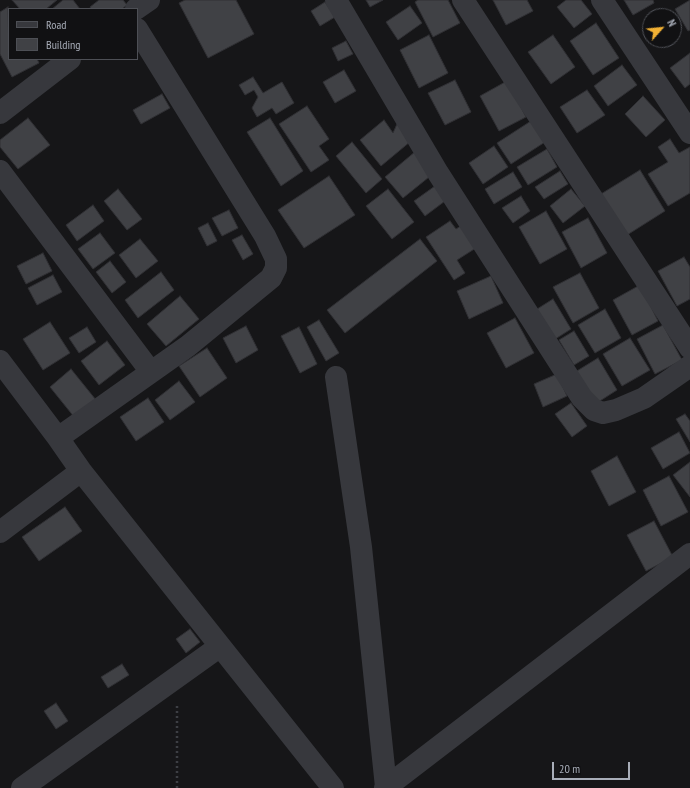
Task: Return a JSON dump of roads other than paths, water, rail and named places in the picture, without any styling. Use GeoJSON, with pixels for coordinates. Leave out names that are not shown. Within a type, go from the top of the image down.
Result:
{"type":"FeatureCollection","features":[{"type":"Feature","properties":{"kind":"street"},"geometry":{"type":"LineString","coordinates":[[137,8],[149,0]]}},
{"type":"Feature","properties":{"kind":"street"},"geometry":{"type":"LineString","coordinates":[[336,0],[438,173],[582,398],[594,410],[603,413],[616,410],[644,398],[690,366]]}},
{"type":"Feature","properties":{"kind":"street"},"geometry":{"type":"LineString","coordinates":[[463,0],[690,348]]}},
{"type":"Feature","properties":{"kind":"street"},"geometry":{"type":"LineString","coordinates":[[602,0],[690,133]]}},
{"type":"Feature","properties":{"kind":"street"},"geometry":{"type":"LineString","coordinates":[[58,438],[188,346],[271,278],[276,268],[276,259],[265,236],[138,31]]}},
{"type":"Feature","properties":{"kind":"street"},"geometry":{"type":"LineString","coordinates":[[0,113],[69,60]]}},
{"type":"Feature","properties":{"kind":"street"},"geometry":{"type":"LineString","coordinates":[[0,171],[151,372]]}},
{"type":"Feature","properties":{"kind":"street"},"geometry":{"type":"LineString","coordinates":[[4,374],[58,438],[81,471],[219,647],[333,788]]}},
{"type":"Feature","properties":{"kind":"street"},"geometry":{"type":"LineString","coordinates":[[336,377],[361,547],[385,787]]}},
{"type":"Feature","properties":{"kind":"street"},"geometry":{"type":"LineString","coordinates":[[0,532],[81,471]]}},
{"type":"Feature","properties":{"kind":"street"},"geometry":{"type":"LineString","coordinates":[[385,787],[690,554]]}},
{"type":"Feature","properties":{"kind":"street"},"geometry":{"type":"LineString","coordinates":[[22,788],[219,647]]}}]}
